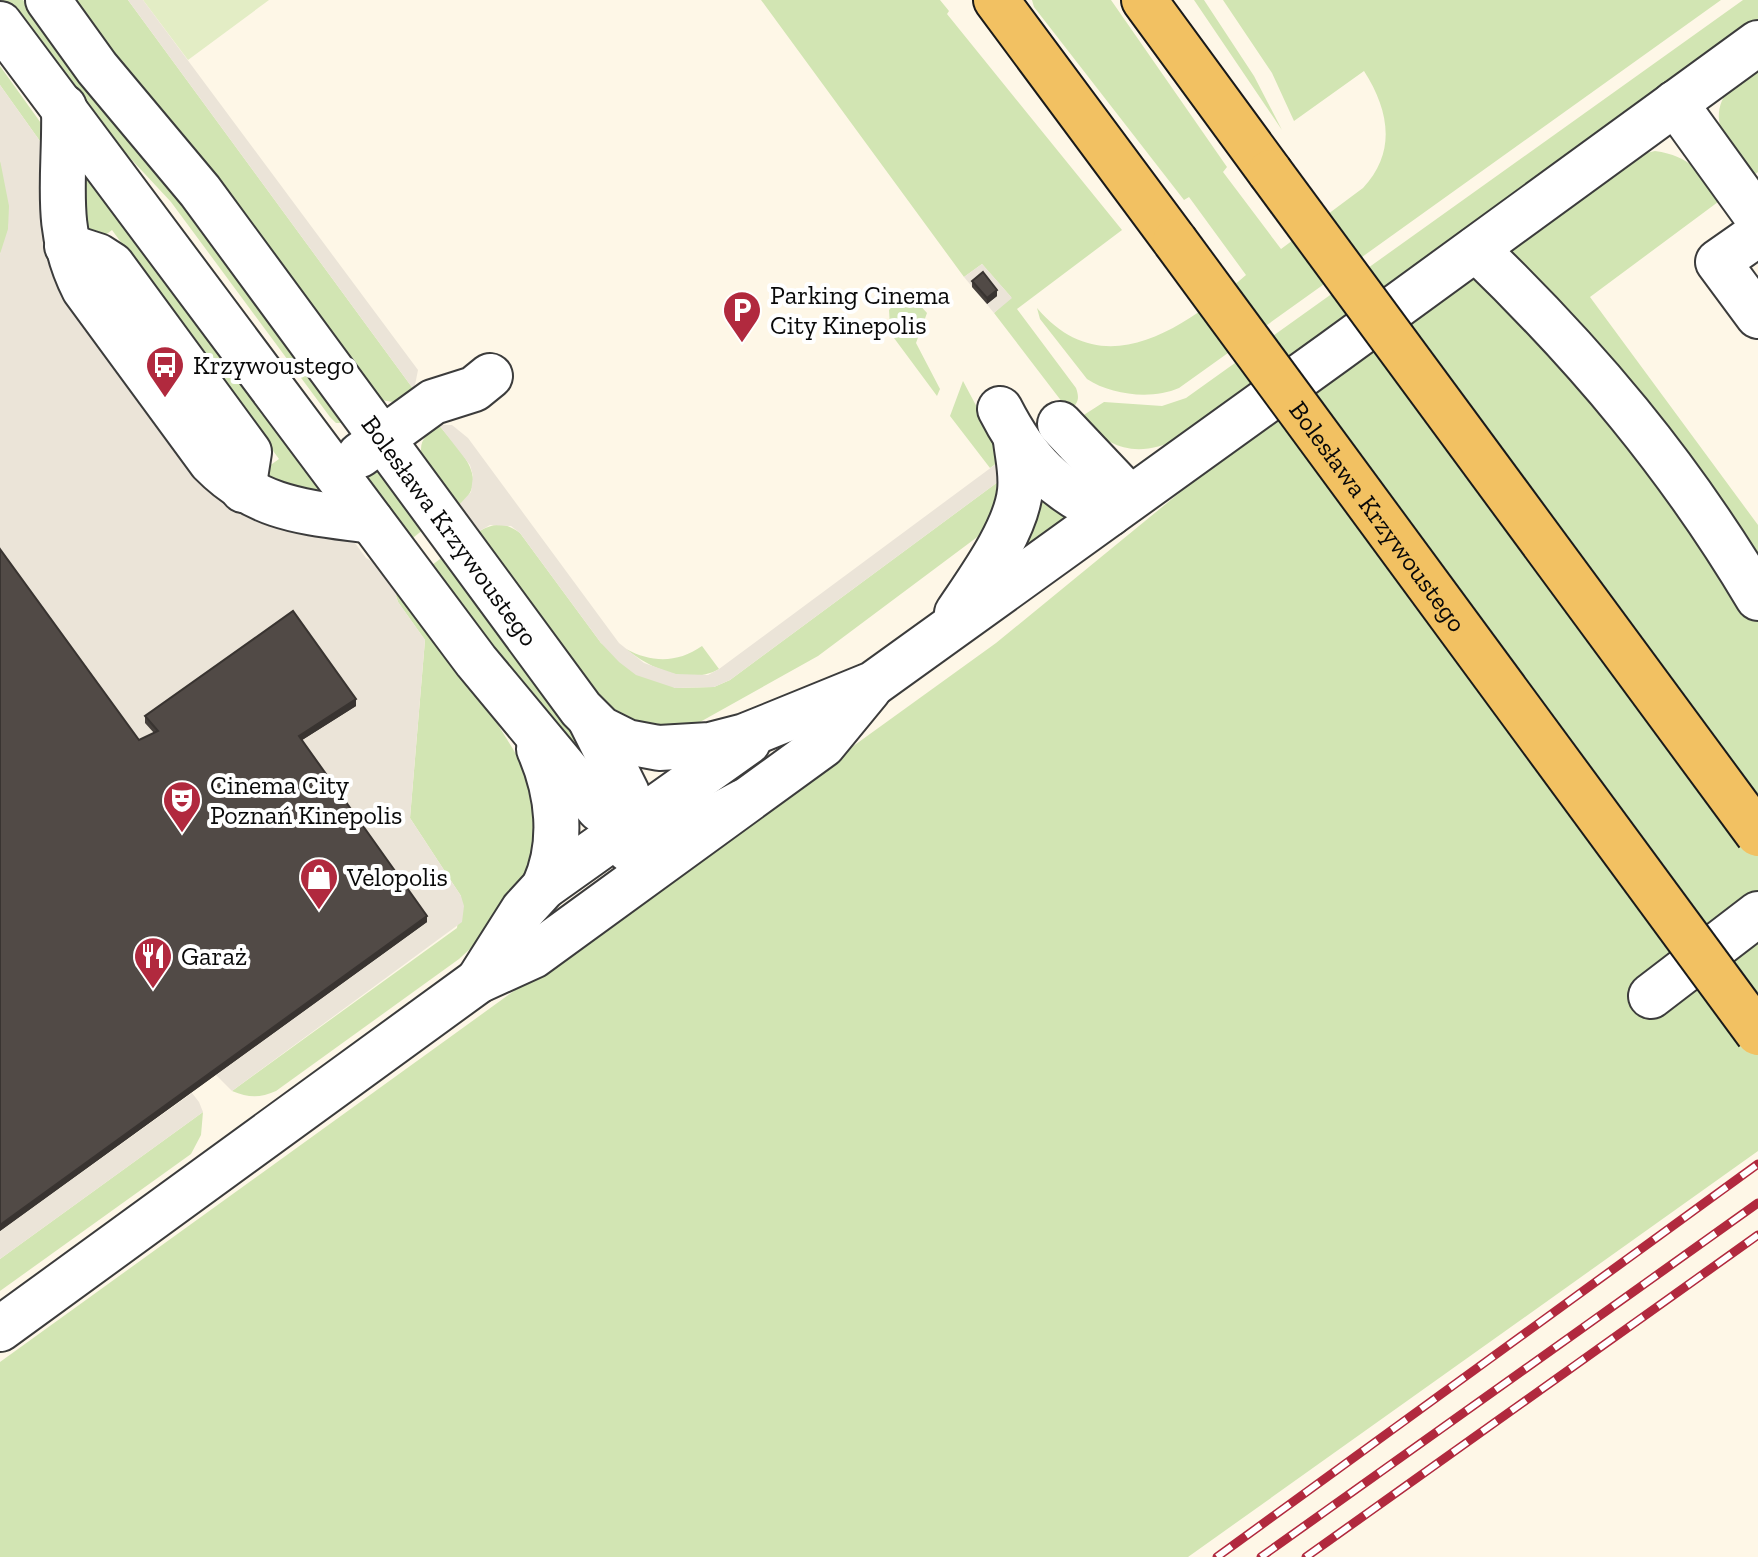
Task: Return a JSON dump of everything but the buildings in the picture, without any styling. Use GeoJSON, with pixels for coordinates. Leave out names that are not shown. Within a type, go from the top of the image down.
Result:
{"type":"FeatureCollection","features":[{"type":"Feature","properties":{"kind":"main road","name":"Bolesława Krzywoustego"},"geometry":{"type":"LineString","coordinates":[[996,0],[1758,1033]]}},
{"type":"Feature","properties":{"kind":"main road"},"geometry":{"type":"LineString","coordinates":[[1144,0],[1758,834]]}},
{"type":"Feature","properties":{"kind":"street","name":"Bolesława Krzywoustego"},"geometry":{"type":"LineString","coordinates":[[48,0],[97,68],[200,191],[591,721],[627,742],[641,746],[676,747],[728,741],[770,727]]}},
{"type":"Feature","properties":{"kind":"street"},"geometry":{"type":"LineString","coordinates":[[0,24],[476,661],[599,809],[629,826],[658,828],[691,825],[711,819],[743,802]]}},
{"type":"Feature","properties":{"kind":"street"},"geometry":{"type":"LineString","coordinates":[[478,981],[523,910],[544,887],[770,727],[873,684],[1758,43]]}},
{"type":"Feature","properties":{"kind":"street"},"geometry":{"type":"LineString","coordinates":[[1675,103],[1758,218]]}},
{"type":"Feature","properties":{"kind":"street"},"geometry":{"type":"LineString","coordinates":[[64,107],[61,201],[71,264],[84,289],[211,462],[230,482],[254,497],[290,509],[371,521]]}},
{"type":"Feature","properties":{"kind":"street"},"geometry":{"type":"LineString","coordinates":[[1758,234],[1718,262],[1758,316]]}},
{"type":"Feature","properties":{"kind":"street"},"geometry":{"type":"LineString","coordinates":[[1476,249],[1545,316],[1642,428],[1720,535],[1758,598]]}},
{"type":"Feature","properties":{"kind":"street"},"geometry":{"type":"LineString","coordinates":[[335,473],[433,402],[474,389],[484,367]]}},
{"type":"Feature","properties":{"kind":"street"},"geometry":{"type":"LineString","coordinates":[[1060,424],[1120,506]]}},
{"type":"Feature","properties":{"kind":"street"},"geometry":{"type":"LineString","coordinates":[[945,632],[983,572],[1013,516],[1020,483],[1008,425],[1057,486],[1086,504],[1120,506]]}},
{"type":"Feature","properties":{"kind":"street"},"geometry":{"type":"LineString","coordinates":[[0,1329],[478,981],[533,956],[823,745],[873,684]]}},
{"type":"Feature","properties":{"kind":"street"},"geometry":{"type":"LineString","coordinates":[[591,721],[627,793],[628,865],[621,890]]}},
{"type":"Feature","properties":{"kind":"street"},"geometry":{"type":"LineString","coordinates":[[528,724],[544,761],[555,805],[555,859],[544,887]]}},
{"type":"Feature","properties":{"kind":"street"},"geometry":{"type":"LineString","coordinates":[[1651,996],[1758,914]]}},
{"type":"Feature","properties":{"kind":"green space"},"geometry":{"type":"Polygon","coordinates":[[[1,0],[23,0],[80,79],[182,199],[343,423],[336,423],[330,417],[171,202],[63,86],[1,0]]]}},
{"type":"Feature","properties":{"kind":"green space"},"geometry":{"type":"Polygon","coordinates":[[[71,0],[128,0],[414,390],[399,403],[381,400],[71,0]]]}},
{"type":"Feature","properties":{"kind":"green space"},"geometry":{"type":"Polygon","coordinates":[[[143,0],[269,0],[188,60],[143,0]]]}},
{"type":"Feature","properties":{"kind":"green space"},"geometry":{"type":"Polygon","coordinates":[[[761,0],[940,0],[949,11],[947,14],[1122,230],[1017,309],[1076,388],[1077,401],[1069,411],[994,313],[1011,297],[982,264],[964,277],[761,0]]]}},
{"type":"Feature","properties":{"kind":"green space"},"geometry":{"type":"Polygon","coordinates":[[[1032,0],[1111,0],[1227,167],[1223,172],[1281,249],[1363,188],[1374,174],[1385,145],[1384,116],[1364,71],[1294,121],[1272,73],[1223,0],[1721,0],[1179,388],[1144,395],[1108,389],[1087,379],[1040,319],[1037,308],[1063,331],[1089,343],[1116,346],[1144,341],[1171,329],[1246,275],[1189,197],[1184,200],[1034,7],[1032,0]]]}},
{"type":"Feature","properties":{"kind":"green space"},"geometry":{"type":"Polygon","coordinates":[[[1194,0],[1204,0],[1254,76],[1282,130],[1194,0]]]}},
{"type":"Feature","properties":{"kind":"green space"},"geometry":{"type":"Polygon","coordinates":[[[1743,0],[1758,0],[1758,19],[1184,437],[1152,448],[1127,448],[1103,438],[1076,420],[1104,402],[1162,406],[1186,398],[1743,0]]]}},
{"type":"Feature","properties":{"kind":"green space"},"geometry":{"type":"Polygon","coordinates":[[[0,66],[43,126],[47,151],[0,85],[0,66]]]}},
{"type":"Feature","properties":{"kind":"green space"},"geometry":{"type":"Polygon","coordinates":[[[1758,66],[1758,172],[1749,179],[1722,134],[1719,110],[1732,86],[1758,66]]]}},
{"type":"Feature","properties":{"kind":"green space"},"geometry":{"type":"Polygon","coordinates":[[[1655,151],[1686,162],[1722,199],[1590,297],[1758,525],[1758,1151],[1188,1557],[0,1557],[0,1362],[996,643],[1222,458],[1638,155],[1655,151]]]}},
{"type":"Feature","properties":{"kind":"green space"},"geometry":{"type":"Polygon","coordinates":[[[82,153],[339,502],[258,474],[279,459],[112,230],[91,246],[85,237],[82,153]]]}},
{"type":"Feature","properties":{"kind":"green space"},"geometry":{"type":"Polygon","coordinates":[[[0,160],[6,183],[9,220],[0,254],[0,160]]]}},
{"type":"Feature","properties":{"kind":"green space"},"geometry":{"type":"Polygon","coordinates":[[[897,301],[918,303],[927,313],[916,343],[940,389],[937,396],[894,338],[889,310],[897,301]]]}},
{"type":"Feature","properties":{"kind":"green space"},"geometry":{"type":"Polygon","coordinates":[[[963,381],[1004,458],[990,468],[950,416],[963,381]]]}},
{"type":"Feature","properties":{"kind":"green space"},"geometry":{"type":"Polygon","coordinates":[[[439,425],[463,455],[473,475],[468,496],[457,507],[421,454],[424,440],[439,425]]]}},
{"type":"Feature","properties":{"kind":"green space"},"geometry":{"type":"Polygon","coordinates":[[[372,470],[378,470],[424,529],[409,541],[366,479],[372,470]]]}},
{"type":"Feature","properties":{"kind":"green space"},"geometry":{"type":"Polygon","coordinates":[[[1010,473],[992,526],[818,656],[700,722],[675,729],[626,720],[608,708],[592,691],[476,533],[498,525],[520,533],[601,643],[675,688],[714,687],[730,680],[1010,473]]]}},
{"type":"Feature","properties":{"kind":"green space"},"geometry":{"type":"Polygon","coordinates":[[[1030,488],[1071,515],[1020,553],[1030,488]]]}},
{"type":"Feature","properties":{"kind":"green space"},"geometry":{"type":"Polygon","coordinates":[[[444,556],[603,771],[619,805],[428,568],[444,556]]]}},
{"type":"Feature","properties":{"kind":"green space"},"geometry":{"type":"Polygon","coordinates":[[[399,587],[442,634],[532,780],[544,811],[521,902],[459,959],[276,1091],[254,1096],[238,1093],[232,1091],[457,928],[461,896],[410,818],[425,640],[398,602],[399,587]]]}},
{"type":"Feature","properties":{"kind":"green space"},"geometry":{"type":"Polygon","coordinates":[[[702,646],[719,669],[695,676],[659,669],[626,649],[645,657],[665,659],[684,656],[702,646]]]}},
{"type":"Feature","properties":{"kind":"green space"},"geometry":{"type":"Polygon","coordinates":[[[203,1112],[201,1135],[191,1154],[0,1291],[0,1259],[203,1112]]]}},
{"type":"Feature","properties":{"kind":"shaded area"},"geometry":{"type":"Polygon","coordinates":[[[128,0],[143,0],[418,370],[414,390],[128,0]]]}},
{"type":"Feature","properties":{"kind":"shaded area"},"geometry":{"type":"Polygon","coordinates":[[[0,85],[47,151],[50,174],[211,486],[347,532],[366,558],[380,562],[399,587],[398,602],[425,640],[410,818],[461,896],[464,906],[462,922],[232,1091],[216,1075],[427,922],[158,737],[139,746],[0,555],[0,254],[8,229],[9,206],[0,160],[0,85]]]}},
{"type":"Feature","properties":{"kind":"shaded area"},"geometry":{"type":"Polygon","coordinates":[[[982,264],[1012,298],[994,313],[964,277],[982,264]]]}},
{"type":"Feature","properties":{"kind":"shaded area"},"geometry":{"type":"Polygon","coordinates":[[[439,425],[452,425],[468,438],[619,643],[644,663],[676,674],[708,675],[719,669],[1004,458],[1010,473],[730,680],[714,687],[675,688],[636,675],[619,662],[601,643],[520,533],[511,526],[490,525],[476,533],[457,507],[471,492],[473,476],[470,465],[439,425]]]}},
{"type":"Feature","properties":{"kind":"shaded area"},"geometry":{"type":"Polygon","coordinates":[[[192,1093],[203,1112],[0,1259],[0,1231],[192,1093]]]}},
{"type":"Feature","properties":{"kind":"railway"},"geometry":{"type":"LineString","coordinates":[[1217,1557],[1758,1164]]}},
{"type":"Feature","properties":{"kind":"railway"},"geometry":{"type":"LineString","coordinates":[[1261,1557],[1758,1203]]}},
{"type":"Feature","properties":{"kind":"railway"},"geometry":{"type":"LineString","coordinates":[[1306,1557],[1758,1235]]}},
{"type":"Feature","properties":{"kind":"place","name":"Parking Cinema City Kinepolis"},"geometry":{"type":"Point","coordinates":[742,344]}},
{"type":"Feature","properties":{"kind":"place","name":"Krzywoustego"},"geometry":{"type":"Point","coordinates":[165,399]}},
{"type":"Feature","properties":{"kind":"place","name":"Cinema City Poznań Kinepolis"},"geometry":{"type":"Point","coordinates":[182,834]}},
{"type":"Feature","properties":{"kind":"place","name":"Velopolis"},"geometry":{"type":"Point","coordinates":[319,911]}},
{"type":"Feature","properties":{"kind":"place","name":"Garaż"},"geometry":{"type":"Point","coordinates":[153,990]}}]}
